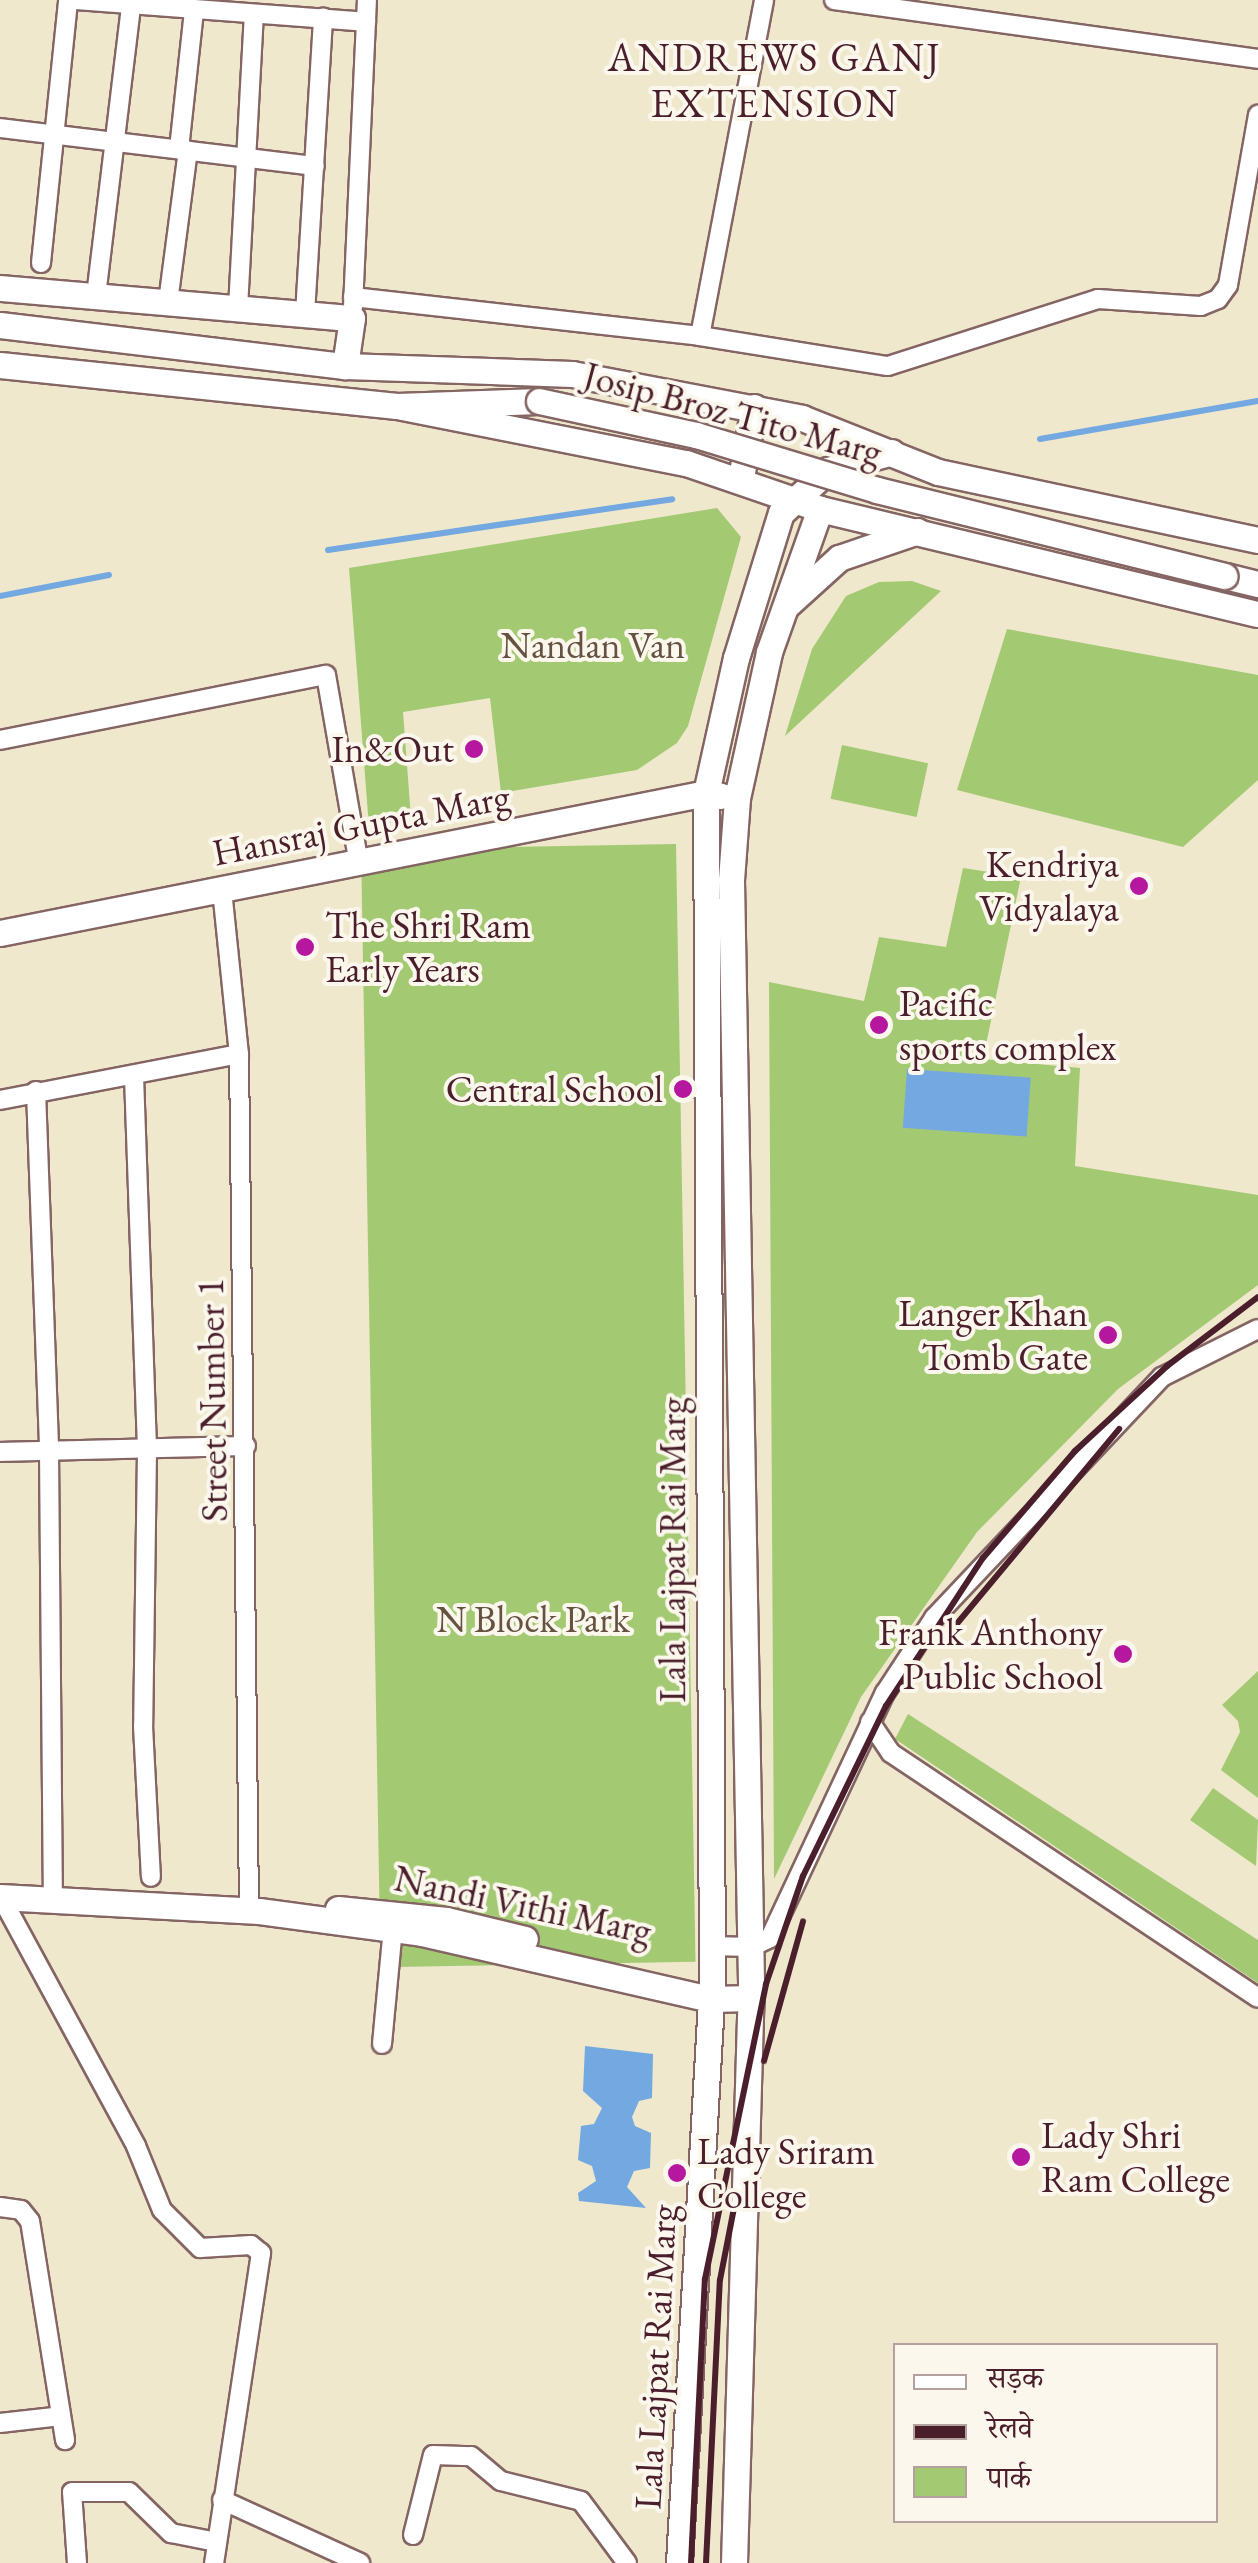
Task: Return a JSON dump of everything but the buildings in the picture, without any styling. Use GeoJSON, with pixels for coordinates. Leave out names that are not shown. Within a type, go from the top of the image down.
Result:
{"type":"FeatureCollection","features":[{"type":"Feature","properties":{"kind":"main road"},"geometry":{"type":"LineString","coordinates":[[0,288],[305,314],[353,308],[345,366]]}},
{"type":"Feature","properties":{"kind":"main road","name":"Josip Broz Tito Marg"},"geometry":{"type":"LineString","coordinates":[[0,325],[345,366],[572,374],[754,407],[892,452],[938,472],[1258,540]]}},
{"type":"Feature","properties":{"kind":"main road","name":"Josip Broz Tito Marg"},"geometry":{"type":"LineString","coordinates":[[0,365],[396,406],[540,401],[696,434],[878,490],[1258,584]]}},
{"type":"Feature","properties":{"kind":"main road"},"geometry":{"type":"LineString","coordinates":[[396,406],[686,464],[820,509],[1258,614]]}},
{"type":"Feature","properties":{"kind":"main road"},"geometry":{"type":"LineString","coordinates":[[737,481],[754,407]]}},
{"type":"Feature","properties":{"kind":"main road"},"geometry":{"type":"LineString","coordinates":[[790,500],[828,470],[892,452]]}},
{"type":"Feature","properties":{"kind":"main road"},"geometry":{"type":"LineString","coordinates":[[737,481],[756,502],[768,543]]}},
{"type":"Feature","properties":{"kind":"main road","name":"Lala Lajpat Rai Marg"},"geometry":{"type":"LineString","coordinates":[[679,2563],[711,1992],[706,793],[768,543],[790,500]]}},
{"type":"Feature","properties":{"kind":"main road","name":"Lala Lajpat Rai Marg"},"geometry":{"type":"LineString","coordinates":[[734,2563],[751,1990],[732,880],[737,798],[779,613],[820,509]]}},
{"type":"Feature","properties":{"kind":"main road"},"geometry":{"type":"LineString","coordinates":[[779,613],[839,558],[919,531]]}},
{"type":"Feature","properties":{"kind":"main road","name":"Hansraj Gupta Marg"},"geometry":{"type":"LineString","coordinates":[[0,933],[706,793],[737,798]]}},
{"type":"Feature","properties":{"kind":"main road"},"geometry":{"type":"LineString","coordinates":[[710,1584],[744,1584]]}},
{"type":"Feature","properties":{"kind":"main road"},"geometry":{"type":"LineString","coordinates":[[710,1642],[745,1640]]}},
{"type":"Feature","properties":{"kind":"main road","name":"Nandi Vithi Marg"},"geometry":{"type":"LineString","coordinates":[[1,1897],[394,1921],[711,1992],[751,1990]]}},
{"type":"Feature","properties":{"kind":"street"},"geometry":{"type":"LineString","coordinates":[[41,263],[71,0],[366,22]]}},
{"type":"Feature","properties":{"kind":"street"},"geometry":{"type":"LineString","coordinates":[[346,20],[347,0]]}},
{"type":"Feature","properties":{"kind":"street"},"geometry":{"type":"LineString","coordinates":[[367,0],[353,308],[700,336],[888,366],[1098,299],[1201,306],[1218,299],[1228,285],[1258,115]]}},
{"type":"Feature","properties":{"kind":"street"},"geometry":{"type":"LineString","coordinates":[[700,336],[764,0]]}},
{"type":"Feature","properties":{"kind":"street"},"geometry":{"type":"LineString","coordinates":[[834,0],[901,5],[1258,60]]}},
{"type":"Feature","properties":{"kind":"street"},"geometry":{"type":"LineString","coordinates":[[96,296],[115,142],[140,4]]}},
{"type":"Feature","properties":{"kind":"street"},"geometry":{"type":"LineString","coordinates":[[168,302],[194,10]]}},
{"type":"Feature","properties":{"kind":"street"},"geometry":{"type":"LineString","coordinates":[[238,308],[254,14]]}},
{"type":"Feature","properties":{"kind":"street"},"geometry":{"type":"LineString","coordinates":[[305,314],[322,18]]}},
{"type":"Feature","properties":{"kind":"street"},"geometry":{"type":"LineString","coordinates":[[0,128],[315,166]]}},
{"type":"Feature","properties":{"kind":"street"},"geometry":{"type":"LineString","coordinates":[[0,740],[326,675],[358,864]]}},
{"type":"Feature","properties":{"kind":"street","name":"Street Number 1"},"geometry":{"type":"LineString","coordinates":[[222,890],[239,1054],[254,1911]]}},
{"type":"Feature","properties":{"kind":"street"},"geometry":{"type":"LineString","coordinates":[[0,1100],[239,1054]]}},
{"type":"Feature","properties":{"kind":"street"},"geometry":{"type":"LineString","coordinates":[[134,1076],[147,1451],[143,1726],[151,1876]]}},
{"type":"Feature","properties":{"kind":"street"},"geometry":{"type":"LineString","coordinates":[[36,1091],[49,1452],[54,1899]]}},
{"type":"Feature","properties":{"kind":"street"},"geometry":{"type":"LineString","coordinates":[[711,1946],[750,1948],[770,1938],[870,1722],[934,1618],[1113,1422],[1162,1377],[1258,1329]]}},
{"type":"Feature","properties":{"kind":"street"},"geometry":{"type":"LineString","coordinates":[[0,1452],[246,1446]]}},
{"type":"Feature","properties":{"kind":"street"},"geometry":{"type":"LineString","coordinates":[[870,1722],[891,1753],[1258,1998]]}},
{"type":"Feature","properties":{"kind":"street"},"geometry":{"type":"LineString","coordinates":[[1,1897],[136,2146],[162,2210],[200,2248],[251,2245],[261,2253],[214,2563]]}},
{"type":"Feature","properties":{"kind":"street"},"geometry":{"type":"LineString","coordinates":[[382,2044],[394,1921]]}},
{"type":"Feature","properties":{"kind":"street"},"geometry":{"type":"LineString","coordinates":[[0,2207],[21,2210],[30,2220],[65,2440]]}},
{"type":"Feature","properties":{"kind":"street"},"geometry":{"type":"LineString","coordinates":[[0,2423],[61,2416]]}},
{"type":"Feature","properties":{"kind":"street"},"geometry":{"type":"LineString","coordinates":[[413,2535],[433,2456],[471,2456],[500,2481],[581,2502],[626,2563]]}},
{"type":"Feature","properties":{"kind":"street"},"geometry":{"type":"LineString","coordinates":[[77,2563],[72,2492],[129,2492],[170,2533],[217,2542]]}},
{"type":"Feature","properties":{"kind":"street"},"geometry":{"type":"LineString","coordinates":[[222,2500],[360,2563]]}},
{"type":"Feature","properties":{"kind":"green space","name":"Nandan Van"},"geometry":{"type":"Polygon","coordinates":[[[717,508],[741,537],[688,726],[677,743],[637,770],[501,793],[490,698],[403,712],[411,818],[369,827],[349,568],[717,508]]]}},
{"type":"Feature","properties":{"kind":"green space"},"geometry":{"type":"Polygon","coordinates":[[[912,581],[941,591],[785,736],[812,649],[846,596],[879,582],[912,581]]]}},
{"type":"Feature","properties":{"kind":"green space"},"geometry":{"type":"Polygon","coordinates":[[[1007,629],[1258,675],[1258,780],[1183,847],[957,790],[1007,629]]]}},
{"type":"Feature","properties":{"kind":"green space"},"geometry":{"type":"Polygon","coordinates":[[[842,745],[928,763],[917,817],[831,799],[842,745]]]}},
{"type":"Feature","properties":{"kind":"green space","name":"N Block Park"},"geometry":{"type":"Polygon","coordinates":[[[676,844],[696,1962],[381,1967],[361,849],[676,844]]]}},
{"type":"Feature","properties":{"kind":"green space"},"geometry":{"type":"Polygon","coordinates":[[[963,868],[1021,877],[983,1059],[1080,1068],[1075,1166],[1258,1195],[1258,1285],[1118,1389],[977,1532],[861,1697],[774,1879],[769,982],[864,1001],[879,937],[946,947],[963,868]]]}},
{"type":"Feature","properties":{"kind":"green space"},"geometry":{"type":"Polygon","coordinates":[[[1258,1671],[1258,1798],[1221,1770],[1240,1732],[1238,1721],[1222,1705],[1258,1671]]]}},
{"type":"Feature","properties":{"kind":"green space"},"geometry":{"type":"Polygon","coordinates":[[[908,1714],[1258,1940],[1258,1983],[895,1739],[908,1714]]]}},
{"type":"Feature","properties":{"kind":"green space"},"geometry":{"type":"Polygon","coordinates":[[[1213,1788],[1258,1820],[1256,1866],[1190,1820],[1213,1788]]]}},
{"type":"Feature","properties":{"kind":"water"},"geometry":{"type":"Polygon","coordinates":[[[907,1069],[1031,1078],[1027,1137],[903,1128],[907,1069]]]}},
{"type":"Feature","properties":{"kind":"water"},"geometry":{"type":"Polygon","coordinates":[[[585,2046],[653,2054],[652,2098],[639,2101],[632,2117],[635,2126],[651,2133],[650,2168],[634,2171],[627,2187],[646,2208],[579,2201],[578,2193],[596,2181],[592,2166],[578,2160],[581,2126],[594,2124],[602,2108],[583,2091],[585,2046]]]}},
{"type":"Feature","properties":{"kind":"waterway"},"geometry":{"type":"LineString","coordinates":[[1040,439],[1258,401]]}},
{"type":"Feature","properties":{"kind":"waterway"},"geometry":{"type":"LineString","coordinates":[[328,550],[672,499]]}},
{"type":"Feature","properties":{"kind":"waterway"},"geometry":{"type":"LineString","coordinates":[[0,596],[109,575]]}},
{"type":"Feature","properties":{"kind":"railway"},"geometry":{"type":"LineString","coordinates":[[691,2563],[705,2279],[766,1984],[803,1876],[886,1706],[983,1558],[1075,1451],[1167,1366],[1258,1297]]}},
{"type":"Feature","properties":{"kind":"railway"},"geometry":{"type":"LineString","coordinates":[[940,1644],[1119,1429]]}},
{"type":"Feature","properties":{"kind":"railway"},"geometry":{"type":"LineString","coordinates":[[764,2061],[803,1921]]}},
{"type":"Feature","properties":{"kind":"railway"},"geometry":{"type":"LineString","coordinates":[[706,2563],[720,2280],[734,2208]]}},
{"type":"Feature","properties":{"kind":"place","name":"In&Out"},"geometry":{"type":"Point","coordinates":[474,749]}},
{"type":"Feature","properties":{"kind":"place","name":"Kendriya Vidyalaya"},"geometry":{"type":"Point","coordinates":[1139,886]}},
{"type":"Feature","properties":{"kind":"place","name":"The Shri Ram Early Years"},"geometry":{"type":"Point","coordinates":[305,947]}},
{"type":"Feature","properties":{"kind":"place","name":"Pacific sports complex"},"geometry":{"type":"Point","coordinates":[879,1025]}},
{"type":"Feature","properties":{"kind":"place","name":"Central School"},"geometry":{"type":"Point","coordinates":[683,1089]}},
{"type":"Feature","properties":{"kind":"place","name":"Langer Khan Tomb Gate"},"geometry":{"type":"Point","coordinates":[1108,1335]}},
{"type":"Feature","properties":{"kind":"place","name":"Frank Anthony Public School"},"geometry":{"type":"Point","coordinates":[1123,1654]}},
{"type":"Feature","properties":{"kind":"place","name":"Lady Shri Ram College"},"geometry":{"type":"Point","coordinates":[1021,2157]}},
{"type":"Feature","properties":{"kind":"place","name":"Lady Sriram College"},"geometry":{"type":"Point","coordinates":[677,2173]}},
{"type":"Feature","properties":{"kind":"district","name":"ANDREWS GANJ EXTENSION"},"geometry":{"type":"Point","coordinates":[775,80]}}]}
